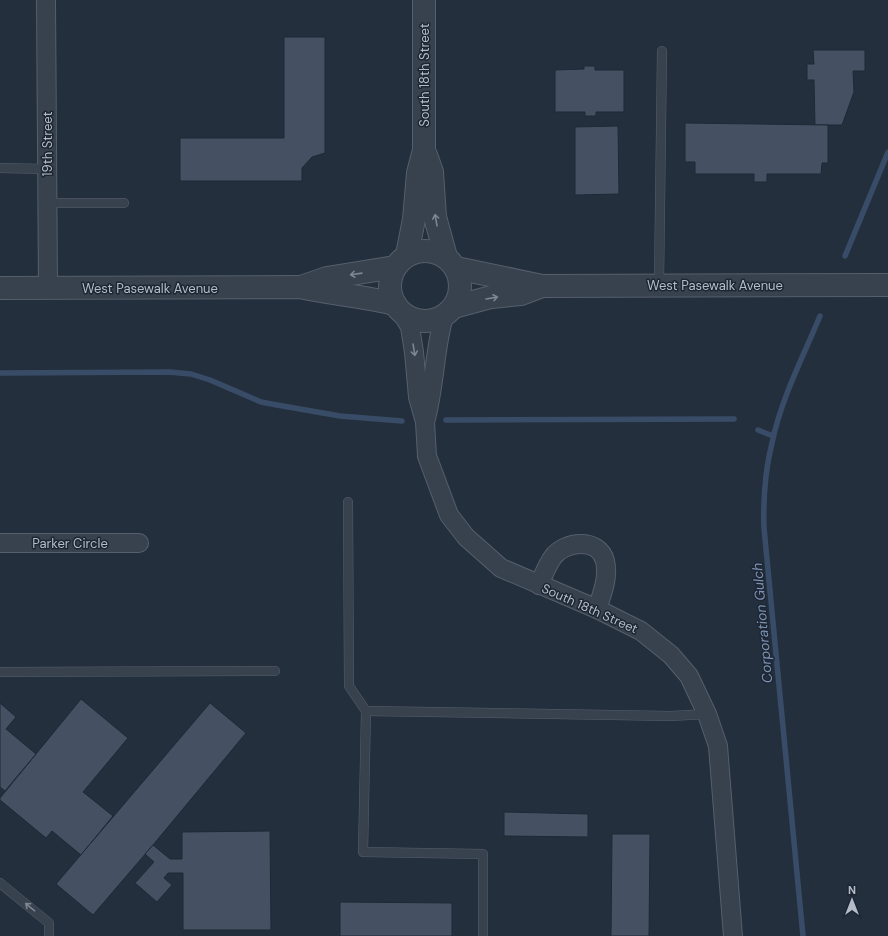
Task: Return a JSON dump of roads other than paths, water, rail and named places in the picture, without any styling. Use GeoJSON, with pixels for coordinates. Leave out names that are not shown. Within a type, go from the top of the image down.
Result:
{"type":"FeatureCollection","features":[{"type":"Feature","properties":{"kind":"street","name":"19th Street"},"geometry":{"type":"LineString","coordinates":[[46,0],[48,288]]}},
{"type":"Feature","properties":{"kind":"street","name":"South 18th Street"},"geometry":{"type":"LineString","coordinates":[[401,261],[414,219],[418,173],[424,150],[424,0]]}},
{"type":"Feature","properties":{"kind":"street","name":"South 18th Street"},"geometry":{"type":"LineString","coordinates":[[424,150],[432,172],[435,218],[451,262]]}},
{"type":"Feature","properties":{"kind":"street"},"geometry":{"type":"LineString","coordinates":[[427,250],[437,252],[451,262],[461,281],[460,295],[449,312],[430,321],[415,320],[398,308],[390,292],[390,279],[401,261],[416,251],[427,250]]}},
{"type":"Feature","properties":{"kind":"street","name":"West Pasewalk Avenue"},"geometry":{"type":"LineString","coordinates":[[300,287],[327,278],[401,261]]}},
{"type":"Feature","properties":{"kind":"street","name":"West Pasewalk Avenue"},"geometry":{"type":"LineString","coordinates":[[451,262],[542,286],[888,285]]}},
{"type":"Feature","properties":{"kind":"street","name":"West Pasewalk Avenue"},"geometry":{"type":"LineString","coordinates":[[449,312],[491,297],[521,294],[542,286]]}},
{"type":"Feature","properties":{"kind":"street","name":"West Pasewalk Avenue"},"geometry":{"type":"LineString","coordinates":[[0,288],[300,287],[330,293],[369,298],[398,308]]}},
{"type":"Feature","properties":{"kind":"street","name":"South 18th Street"},"geometry":{"type":"LineString","coordinates":[[398,308],[410,327],[418,397],[425,422],[427,456],[449,515],[466,537],[501,568],[597,609],[641,631],[671,655],[689,676],[707,714],[718,746],[733,936]]}},
{"type":"Feature","properties":{"kind":"street","name":"South 18th Street"},"geometry":{"type":"LineString","coordinates":[[425,422],[431,399],[436,352],[449,312]]}},
{"type":"Feature","properties":{"kind":"street","name":"Parker Circle"},"geometry":{"type":"LineString","coordinates":[[0,543],[139,543]]}},
{"type":"Feature","properties":{"kind":"street"},"geometry":{"type":"LineString","coordinates":[[539,585],[553,557],[563,547],[576,543],[590,545],[601,551],[605,560],[605,587],[597,609]]}},
{"type":"Feature","properties":{"kind":"lane"},"geometry":{"type":"LineString","coordinates":[[659,285],[662,51]]}},
{"type":"Feature","properties":{"kind":"lane"},"geometry":{"type":"LineString","coordinates":[[0,168],[47,169]]}},
{"type":"Feature","properties":{"kind":"lane"},"geometry":{"type":"LineString","coordinates":[[47,203],[124,203]]}},
{"type":"Feature","properties":{"kind":"lane"},"geometry":{"type":"LineString","coordinates":[[348,502],[349,686],[366,711],[363,852],[483,854],[483,936]]}},
{"type":"Feature","properties":{"kind":"lane"},"geometry":{"type":"LineString","coordinates":[[0,672],[275,671]]}},
{"type":"Feature","properties":{"kind":"lane"},"geometry":{"type":"LineString","coordinates":[[366,711],[671,716],[707,714]]}},
{"type":"Feature","properties":{"kind":"lane"},"geometry":{"type":"LineString","coordinates":[[0,883],[49,923],[48,936]]}},
{"type":"Feature","properties":{"kind":"waterway","name":"Corporation Gulch"},"geometry":{"type":"LineString","coordinates":[[845,256],[888,152]]}},
{"type":"Feature","properties":{"kind":"waterway","name":"Corporation Gulch"},"geometry":{"type":"LineString","coordinates":[[803,936],[764,528],[764,506],[768,464],[781,410],[820,316]]}},
{"type":"Feature","properties":{"kind":"waterway"},"geometry":{"type":"LineString","coordinates":[[0,373],[169,372],[191,374],[210,380],[261,402],[340,416],[402,421]]}},
{"type":"Feature","properties":{"kind":"waterway"},"geometry":{"type":"LineString","coordinates":[[446,420],[734,419]]}},
{"type":"Feature","properties":{"kind":"waterway"},"geometry":{"type":"LineString","coordinates":[[758,430],[773,436]]}}]}
